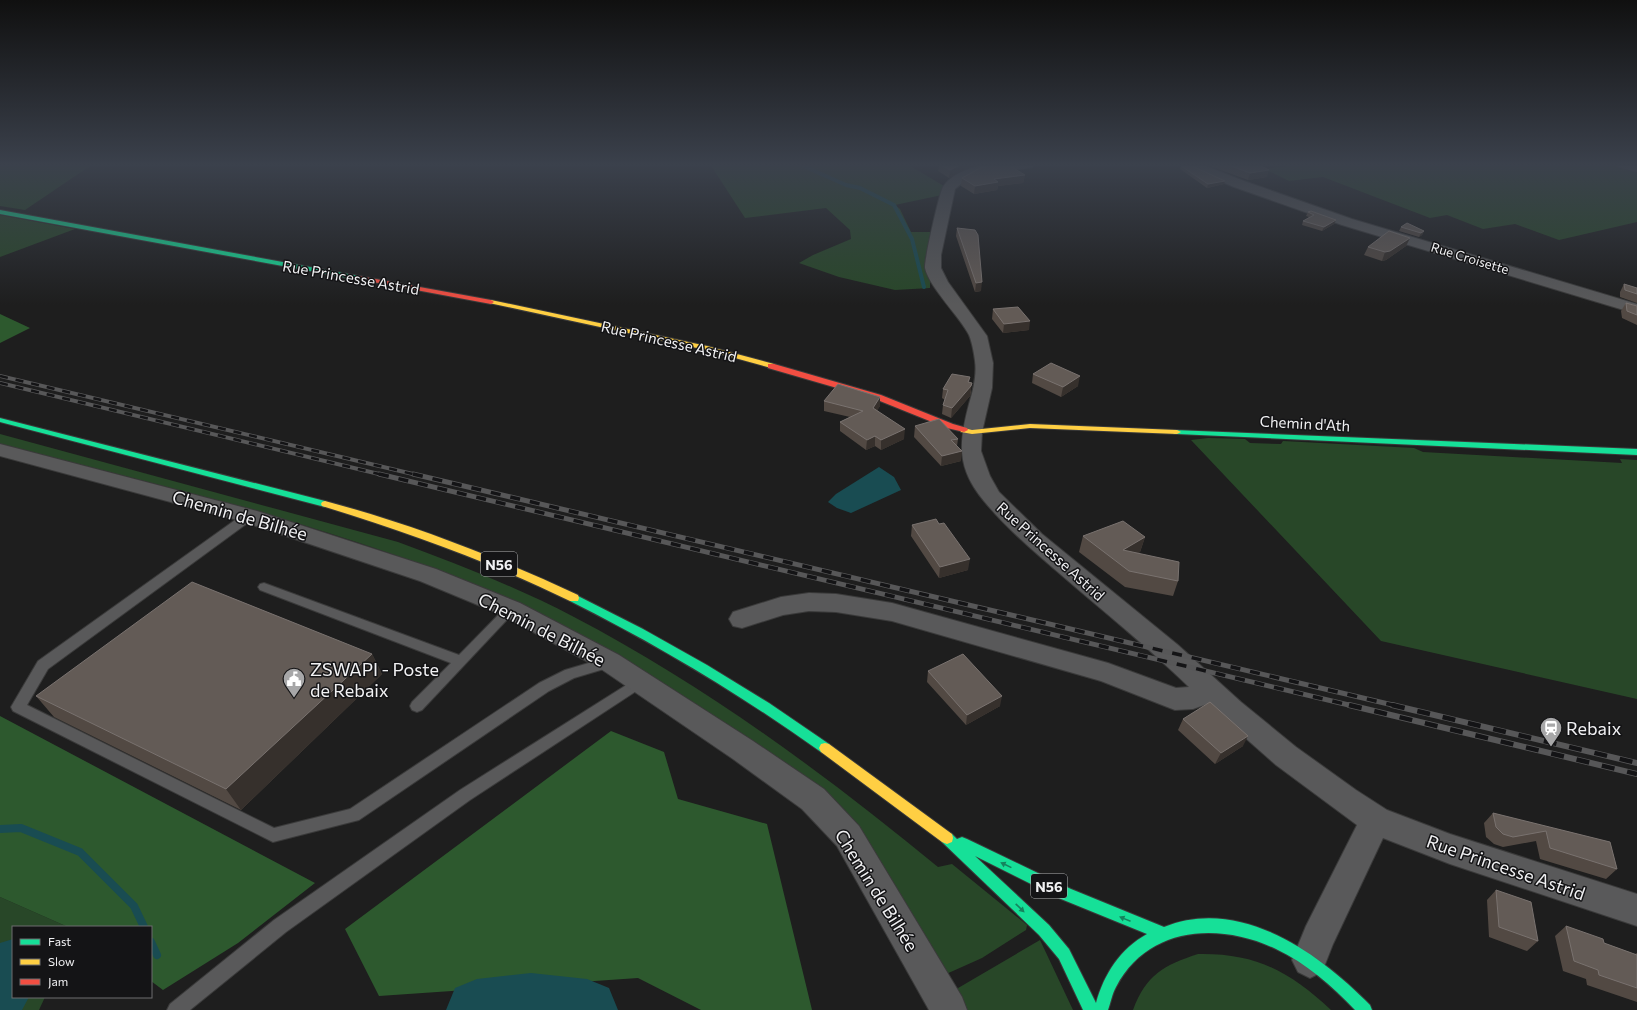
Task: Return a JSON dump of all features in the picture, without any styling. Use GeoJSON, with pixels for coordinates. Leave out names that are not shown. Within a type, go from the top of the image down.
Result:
{"type":"FeatureCollection","features":[{"type":"Feature","properties":{"kind":"main road","name":"Rue Princesse Astrid"},"geometry":{"type":"LineString","coordinates":[[0,212],[535,310],[699,347],[878,397],[914,410],[950,426],[972,432]]}},
{"type":"Feature","properties":{"kind":"main road","name":"N56"},"geometry":{"type":"LineString","coordinates":[[0,420],[297,496],[381,521],[455,546],[531,577],[627,624],[704,668],[802,732],[941,833],[1044,930],[1064,954],[1091,1010]]}},
{"type":"Feature","properties":{"kind":"main road","name":"Chemin d'Ath"},"geometry":{"type":"LineString","coordinates":[[972,432],[1030,426],[1637,452]]}},
{"type":"Feature","properties":{"kind":"main road","name":"N56"},"geometry":{"type":"LineString","coordinates":[[941,833],[1066,894],[1161,933]]}},
{"type":"Feature","properties":{"kind":"main road"},"geometry":{"type":"LineString","coordinates":[[1101,1010],[1104,992],[1118,966],[1137,947],[1161,933],[1194,925],[1232,927],[1271,939],[1310,960],[1349,992],[1365,1010]]}},
{"type":"Feature","properties":{"kind":"street"},"geometry":{"type":"LineString","coordinates":[[944,211],[934,255],[933,268],[940,282],[978,336],[984,363],[983,388],[972,432]]}},
{"type":"Feature","properties":{"kind":"street","name":"Rue Croisette"},"geometry":{"type":"LineString","coordinates":[[1316,211],[1347,222],[1637,309]]}},
{"type":"Feature","properties":{"kind":"street","name":"Rue Princesse Astrid"},"geometry":{"type":"LineString","coordinates":[[972,432],[971,451],[979,476],[991,496],[1034,539],[1169,652],[1211,692],[1286,756],[1345,800],[1376,820],[1450,849],[1637,910]]}},
{"type":"Feature","properties":{"kind":"street","name":"Chemin de Bilhée"},"geometry":{"type":"LineString","coordinates":[[0,450],[249,516],[352,548],[428,575],[510,609],[610,662],[743,750],[813,799],[848,836],[949,1010]]}},
{"type":"Feature","properties":{"kind":"street"},"geometry":{"type":"LineString","coordinates":[[742,619],[781,606],[809,602],[836,603],[892,612],[1046,655],[1108,673],[1175,699],[1193,698],[1211,692]]}},
{"type":"Feature","properties":{"kind":"street"},"geometry":{"type":"LineString","coordinates":[[1310,960],[1321,931],[1376,820]]}},
{"type":"Feature","properties":{"kind":"lane"},"geometry":{"type":"LineString","coordinates":[[249,516],[43,665],[18,707],[273,836],[354,815],[544,687],[570,674],[610,662]]}},
{"type":"Feature","properties":{"kind":"lane"},"geometry":{"type":"LineString","coordinates":[[264,587],[461,661]]}},
{"type":"Feature","properties":{"kind":"lane"},"geometry":{"type":"LineString","coordinates":[[418,706],[510,609]]}},
{"type":"Feature","properties":{"kind":"lane"},"geometry":{"type":"LineString","coordinates":[[176,1010],[286,921],[465,795],[639,682]]}},
{"type":"Feature","properties":{"kind":"green space"},"geometry":{"type":"Polygon","coordinates":[[[741,211],[801,211],[745,218],[741,211]]]}},
{"type":"Feature","properties":{"kind":"green space"},"geometry":{"type":"Polygon","coordinates":[[[829,211],[901,211],[911,232],[931,232],[930,288],[895,290],[839,277],[799,263],[813,255],[851,239],[850,230],[829,211]]]}},
{"type":"Feature","properties":{"kind":"green space"},"geometry":{"type":"Polygon","coordinates":[[[1412,211],[1637,211],[1637,222],[1559,240],[1515,224],[1483,229],[1447,215],[1430,218],[1412,211]]]}},
{"type":"Feature","properties":{"kind":"green space"},"geometry":{"type":"Polygon","coordinates":[[[0,215],[75,229],[0,257],[0,215]]]}},
{"type":"Feature","properties":{"kind":"green space"},"geometry":{"type":"Polygon","coordinates":[[[0,314],[30,328],[0,343],[0,314]]]}},
{"type":"Feature","properties":{"kind":"green space"},"geometry":{"type":"Polygon","coordinates":[[[0,434],[398,542],[487,576],[552,606],[622,643],[717,701],[852,798],[938,867],[952,864],[1027,925],[1026,930],[982,958],[944,975],[855,827],[457,578],[345,538],[231,504],[0,444],[0,434]]]}},
{"type":"Feature","properties":{"kind":"green space"},"geometry":{"type":"Polygon","coordinates":[[[1208,438],[1245,439],[1250,443],[1281,444],[1283,441],[1414,448],[1423,452],[1622,463],[1620,459],[1637,460],[1637,699],[1381,641],[1191,440],[1208,438]]]}},
{"type":"Feature","properties":{"kind":"green space"},"geometry":{"type":"Polygon","coordinates":[[[0,716],[315,883],[238,943],[163,990],[152,982],[152,926],[66,926],[0,897],[0,716]]]}},
{"type":"Feature","properties":{"kind":"green space"},"geometry":{"type":"Polygon","coordinates":[[[611,731],[664,752],[678,799],[767,824],[812,1010],[701,1010],[638,978],[379,996],[345,929],[611,731]]]}},
{"type":"Feature","properties":{"kind":"green space"},"geometry":{"type":"Polygon","coordinates":[[[0,897],[66,926],[12,926],[12,998],[45,998],[39,1010],[0,1010],[0,897]]]}},
{"type":"Feature","properties":{"kind":"green space"},"geometry":{"type":"Polygon","coordinates":[[[1040,940],[1073,1010],[965,1010],[953,991],[1040,940]]]}},
{"type":"Feature","properties":{"kind":"green space"},"geometry":{"type":"Polygon","coordinates":[[[1198,954],[1237,957],[1270,967],[1301,985],[1331,1010],[1133,1010],[1144,988],[1158,973],[1175,962],[1198,954]]]}},
{"type":"Feature","properties":{"kind":"water"},"geometry":{"type":"Polygon","coordinates":[[[879,467],[894,477],[901,490],[851,513],[837,508],[828,502],[836,494],[879,467]]]}},
{"type":"Feature","properties":{"kind":"water"},"geometry":{"type":"Polygon","coordinates":[[[12,939],[12,998],[28,998],[22,1010],[0,1010],[0,943],[12,939]]]}},
{"type":"Feature","properties":{"kind":"building"},"geometry":{"type":"Polygon","coordinates":[[[1311,211],[1336,220],[1324,227],[1303,221],[1314,215],[1308,212],[1311,211]]]}},
{"type":"Feature","properties":{"kind":"building"},"geometry":{"type":"Polygon","coordinates":[[[1407,223],[1424,231],[1421,233],[1401,227],[1407,223]]]}},
{"type":"Feature","properties":{"kind":"building"},"geometry":{"type":"Polygon","coordinates":[[[957,228],[975,230],[978,235],[982,282],[976,283],[957,228]]]}},
{"type":"Feature","properties":{"kind":"building"},"geometry":{"type":"Polygon","coordinates":[[[1389,231],[1410,238],[1390,251],[1385,252],[1368,247],[1389,231]]]}},
{"type":"Feature","properties":{"kind":"building"},"geometry":{"type":"Polygon","coordinates":[[[1624,284],[1637,288],[1637,294],[1625,290],[1624,284]]]}},
{"type":"Feature","properties":{"kind":"building"},"geometry":{"type":"Polygon","coordinates":[[[1626,303],[1637,306],[1637,315],[1627,311],[1626,303]]]}},
{"type":"Feature","properties":{"kind":"building"},"geometry":{"type":"Polygon","coordinates":[[[1018,307],[1030,321],[1004,324],[993,309],[1018,307]]]}},
{"type":"Feature","properties":{"kind":"building"},"geometry":{"type":"Polygon","coordinates":[[[1051,363],[1080,376],[1063,387],[1033,374],[1051,363]]]}},
{"type":"Feature","properties":{"kind":"building"},"geometry":{"type":"Polygon","coordinates":[[[952,374],[970,377],[968,382],[972,383],[952,408],[943,405],[948,390],[943,389],[952,374]]]}},
{"type":"Feature","properties":{"kind":"building"},"geometry":{"type":"Polygon","coordinates":[[[838,384],[880,397],[873,408],[905,429],[881,440],[875,436],[867,440],[840,422],[863,411],[824,401],[838,384]]]}},
{"type":"Feature","properties":{"kind":"building"},"geometry":{"type":"Polygon","coordinates":[[[939,419],[958,439],[951,440],[962,451],[942,456],[915,426],[939,419]]]}},
{"type":"Feature","properties":{"kind":"building"},"geometry":{"type":"Polygon","coordinates":[[[936,519],[939,524],[944,523],[970,559],[940,567],[912,525],[936,519]]]}},
{"type":"Feature","properties":{"kind":"building"},"geometry":{"type":"Polygon","coordinates":[[[1123,521],[1145,537],[1123,550],[1179,562],[1178,581],[1129,571],[1083,536],[1123,521]]]}},
{"type":"Feature","properties":{"kind":"building"},"geometry":{"type":"Polygon","coordinates":[[[192,582],[372,654],[226,789],[36,696],[192,582]]]}},
{"type":"Feature","properties":{"kind":"building"},"geometry":{"type":"Polygon","coordinates":[[[963,654],[1002,696],[967,715],[928,671],[963,654]]]}},
{"type":"Feature","properties":{"kind":"building"},"geometry":{"type":"Polygon","coordinates":[[[1210,702],[1248,736],[1221,753],[1183,719],[1210,702]]]}},
{"type":"Feature","properties":{"kind":"building"},"geometry":{"type":"Polygon","coordinates":[[[1493,813],[1610,842],[1617,869],[1550,848],[1546,831],[1513,837],[1503,834],[1496,827],[1493,813]]]}},
{"type":"Feature","properties":{"kind":"building"},"geometry":{"type":"Polygon","coordinates":[[[1496,890],[1531,902],[1538,941],[1499,927],[1496,890]]]}},
{"type":"Feature","properties":{"kind":"building"},"geometry":{"type":"Polygon","coordinates":[[[1566,926],[1603,939],[1604,943],[1637,955],[1637,988],[1599,975],[1598,970],[1574,961],[1566,926]]]}},
{"type":"Feature","properties":{"kind":"waterway"},"geometry":{"type":"LineString","coordinates":[[897,211],[912,239],[924,287]]}},
{"type":"Feature","properties":{"kind":"waterway"},"geometry":{"type":"LineString","coordinates":[[0,829],[21,828],[80,852],[134,906],[144,926]]}},
{"type":"Feature","properties":{"kind":"waterway"},"geometry":{"type":"LineString","coordinates":[[152,944],[157,955]]}},
{"type":"Feature","properties":{"kind":"waterway"},"geometry":{"type":"LineString","coordinates":[[477,1010],[531,1004],[587,1010]]}},
{"type":"Feature","properties":{"kind":"railway"},"geometry":{"type":"LineString","coordinates":[[0,376],[417,475]]}},
{"type":"Feature","properties":{"kind":"railway"},"geometry":{"type":"LineString","coordinates":[[0,383],[383,475]]}},
{"type":"Feature","properties":{"kind":"railway"},"geometry":{"type":"LineString","coordinates":[[379,474],[1353,706]]}},
{"type":"Feature","properties":{"kind":"railway"},"geometry":{"type":"LineString","coordinates":[[413,474],[1397,706]]}},
{"type":"Feature","properties":{"kind":"railway"},"geometry":{"type":"LineString","coordinates":[[1349,705],[1637,774]]}},
{"type":"Feature","properties":{"kind":"railway"},"geometry":{"type":"LineString","coordinates":[[1392,705],[1637,763]]}},
{"type":"Feature","properties":{"kind":"traffic: fast"},"geometry":{"type":"LineString","coordinates":[[0,212],[359,278]]}},
{"type":"Feature","properties":{"kind":"traffic: fast"},"geometry":{"type":"LineString","coordinates":[[0,420],[325,504]]}},
{"type":"Feature","properties":{"kind":"traffic: fast"},"geometry":{"type":"LineString","coordinates":[[1177,432],[1637,452]]}},
{"type":"Feature","properties":{"kind":"traffic: fast"},"geometry":{"type":"LineString","coordinates":[[574,598],[607,614],[703,668],[765,707],[825,748]]}},
{"type":"Feature","properties":{"kind":"traffic: fast"},"geometry":{"type":"LineString","coordinates":[[947,838],[1044,930],[1064,954],[1091,1010]]}},
{"type":"Feature","properties":{"kind":"traffic: fast"},"geometry":{"type":"LineString","coordinates":[[962,843],[1066,894],[1161,933]]}},
{"type":"Feature","properties":{"kind":"traffic: fast"},"geometry":{"type":"LineString","coordinates":[[1101,1010],[1111,981],[1124,963],[1139,948],[1158,936],[1168,932],[1179,929],[1206,926],[1232,927],[1257,934],[1282,944],[1305,957],[1327,973],[1365,1010]]}},
{"type":"Feature","properties":{"kind":"traffic: slow"},"geometry":{"type":"LineString","coordinates":[[491,302],[707,348],[771,366]]}},
{"type":"Feature","properties":{"kind":"traffic: slow"},"geometry":{"type":"LineString","coordinates":[[964,430],[972,432],[1030,426],[1177,432]]}},
{"type":"Feature","properties":{"kind":"traffic: slow"},"geometry":{"type":"LineString","coordinates":[[325,504],[420,534],[452,546],[513,570],[574,598]]}},
{"type":"Feature","properties":{"kind":"traffic: slow"},"geometry":{"type":"LineString","coordinates":[[825,748],[947,838]]}},
{"type":"Feature","properties":{"kind":"traffic: jam"},"geometry":{"type":"LineString","coordinates":[[359,278],[491,302]]}},
{"type":"Feature","properties":{"kind":"traffic: jam"},"geometry":{"type":"LineString","coordinates":[[771,366],[878,397],[950,426],[964,430]]}},
{"type":"Feature","properties":{"kind":"place","name":"ZSWAPI - Poste de Rebaix"},"geometry":{"type":"Point","coordinates":[294,698]}},
{"type":"Feature","properties":{"kind":"place","name":"Rebaix"},"geometry":{"type":"Point","coordinates":[1551,748]}}]}
